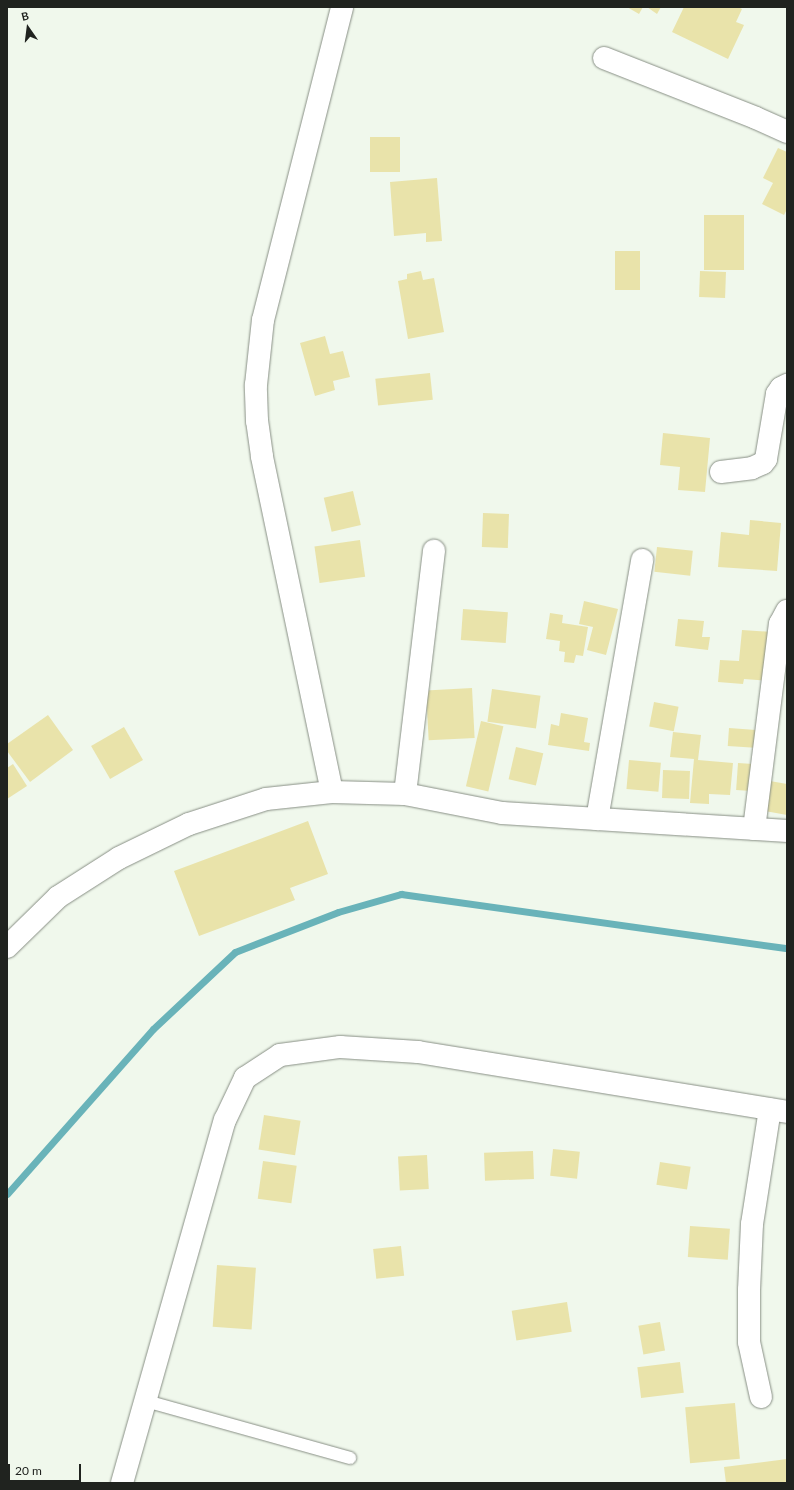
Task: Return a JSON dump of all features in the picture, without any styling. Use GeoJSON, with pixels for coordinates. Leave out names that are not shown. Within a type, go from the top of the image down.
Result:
{"type":"FeatureCollection","features":[{"type":"Feature","properties":{"kind":"street"},"geometry":{"type":"LineString","coordinates":[[332,792],[262,456],[256,385],[263,320],[342,7]]}},
{"type":"Feature","properties":{"kind":"street"},"geometry":{"type":"LineString","coordinates":[[604,58],[756,118],[787,132]]}},
{"type":"Feature","properties":{"kind":"street"},"geometry":{"type":"LineString","coordinates":[[721,472],[752,468],[763,463],[766,458],[777,394],[781,388],[787,385]]}},
{"type":"Feature","properties":{"kind":"street"},"geometry":{"type":"LineString","coordinates":[[405,794],[434,551]]}},
{"type":"Feature","properties":{"kind":"street"},"geometry":{"type":"LineString","coordinates":[[597,819],[642,560]]}},
{"type":"Feature","properties":{"kind":"street"},"geometry":{"type":"LineString","coordinates":[[754,829],[780,624],[787,611]]}},
{"type":"Feature","properties":{"kind":"street"},"geometry":{"type":"LineString","coordinates":[[7,947],[58,897],[119,858],[189,824],[266,798],[332,792],[405,794],[502,813],[787,831]]}},
{"type":"Feature","properties":{"kind":"street"},"geometry":{"type":"LineString","coordinates":[[122,1483],[225,1120],[245,1078],[280,1055],[340,1047],[418,1052],[778,1110],[752,1224],[748,1290],[750,1342],[762,1397]]}},
{"type":"Feature","properties":{"kind":"lane"},"geometry":{"type":"LineString","coordinates":[[146,1401],[350,1458]]}},
{"type":"Feature","properties":{"kind":"building"},"geometry":{"type":"Polygon","coordinates":[[[627,7],[643,7],[639,14],[627,7]]]}},
{"type":"Feature","properties":{"kind":"building"},"geometry":{"type":"Polygon","coordinates":[[[647,7],[661,7],[657,14],[647,7]]]}},
{"type":"Feature","properties":{"kind":"building"},"geometry":{"type":"Polygon","coordinates":[[[684,7],[738,7],[742,9],[736,22],[744,25],[728,59],[672,32],[684,7]]]}},
{"type":"Feature","properties":{"kind":"building"},"geometry":{"type":"Polygon","coordinates":[[[370,137],[400,137],[400,172],[370,172],[370,137]]]}},
{"type":"Feature","properties":{"kind":"building"},"geometry":{"type":"Polygon","coordinates":[[[778,148],[787,152],[787,209],[784,215],[762,204],[773,183],[763,178],[778,148]]]}},
{"type":"Feature","properties":{"kind":"building"},"geometry":{"type":"Polygon","coordinates":[[[437,178],[442,241],[426,242],[426,233],[394,236],[390,182],[437,178]]]}},
{"type":"Feature","properties":{"kind":"building"},"geometry":{"type":"Polygon","coordinates":[[[704,215],[744,215],[744,270],[704,270],[704,215]]]}},
{"type":"Feature","properties":{"kind":"building"},"geometry":{"type":"Polygon","coordinates":[[[615,251],[640,251],[640,290],[615,290],[615,251]]]}},
{"type":"Feature","properties":{"kind":"building"},"geometry":{"type":"Polygon","coordinates":[[[421,271],[423,280],[434,278],[444,332],[408,339],[398,281],[407,279],[407,274],[421,271]]]}},
{"type":"Feature","properties":{"kind":"building"},"geometry":{"type":"Polygon","coordinates":[[[700,271],[726,272],[725,298],[699,297],[700,271]]]}},
{"type":"Feature","properties":{"kind":"building"},"geometry":{"type":"Polygon","coordinates":[[[325,336],[330,354],[343,351],[350,377],[333,381],[335,390],[315,396],[300,343],[325,336]]]}},
{"type":"Feature","properties":{"kind":"building"},"geometry":{"type":"Polygon","coordinates":[[[430,373],[433,400],[378,406],[375,379],[430,373]]]}},
{"type":"Feature","properties":{"kind":"building"},"geometry":{"type":"Polygon","coordinates":[[[663,433],[710,438],[705,492],[678,490],[680,467],[660,465],[663,433]]]}},
{"type":"Feature","properties":{"kind":"building"},"geometry":{"type":"Polygon","coordinates":[[[353,491],[361,525],[332,532],[324,498],[353,491]]]}},
{"type":"Feature","properties":{"kind":"building"},"geometry":{"type":"Polygon","coordinates":[[[483,513],[509,514],[508,548],[482,547],[483,513]]]}},
{"type":"Feature","properties":{"kind":"building"},"geometry":{"type":"Polygon","coordinates":[[[750,520],[781,523],[777,571],[718,567],[721,532],[749,535],[750,520]]]}},
{"type":"Feature","properties":{"kind":"building"},"geometry":{"type":"Polygon","coordinates":[[[360,540],[365,577],[320,583],[314,546],[360,540]]]}},
{"type":"Feature","properties":{"kind":"building"},"geometry":{"type":"Polygon","coordinates":[[[657,547],[693,551],[690,576],[654,572],[657,547]]]}},
{"type":"Feature","properties":{"kind":"building"},"geometry":{"type":"Polygon","coordinates":[[[584,601],[618,609],[606,655],[587,650],[593,627],[579,624],[584,601]]]}},
{"type":"Feature","properties":{"kind":"building"},"geometry":{"type":"Polygon","coordinates":[[[463,609],[508,612],[506,643],[461,640],[463,609]]]}},
{"type":"Feature","properties":{"kind":"building"},"geometry":{"type":"Polygon","coordinates":[[[550,613],[563,615],[562,623],[588,627],[583,656],[576,655],[574,663],[564,662],[565,652],[559,651],[560,641],[546,639],[550,613]]]}},
{"type":"Feature","properties":{"kind":"building"},"geometry":{"type":"Polygon","coordinates":[[[678,619],[704,621],[702,637],[710,637],[708,650],[675,646],[678,619]]]}},
{"type":"Feature","properties":{"kind":"building"},"geometry":{"type":"Polygon","coordinates":[[[742,630],[773,632],[769,681],[744,679],[743,684],[718,682],[720,660],[739,661],[742,630]]]}},
{"type":"Feature","properties":{"kind":"building"},"geometry":{"type":"Polygon","coordinates":[[[472,688],[475,738],[429,740],[426,690],[472,688]]]}},
{"type":"Feature","properties":{"kind":"building"},"geometry":{"type":"Polygon","coordinates":[[[492,689],[541,696],[536,728],[487,722],[492,689]]]}},
{"type":"Feature","properties":{"kind":"building"},"geometry":{"type":"Polygon","coordinates":[[[654,702],[679,707],[674,731],[649,727],[654,702]]]}},
{"type":"Feature","properties":{"kind":"building"},"geometry":{"type":"Polygon","coordinates":[[[561,713],[588,718],[584,742],[590,743],[589,751],[548,745],[551,724],[559,726],[561,713]]]}},
{"type":"Feature","properties":{"kind":"building"},"geometry":{"type":"Polygon","coordinates":[[[48,715],[73,750],[30,782],[7,751],[7,744],[48,715]]]}},
{"type":"Feature","properties":{"kind":"building"},"geometry":{"type":"Polygon","coordinates":[[[481,721],[503,726],[488,791],[466,786],[481,721]]]}},
{"type":"Feature","properties":{"kind":"building"},"geometry":{"type":"Polygon","coordinates":[[[124,727],[143,760],[110,779],[91,746],[124,727]]]}},
{"type":"Feature","properties":{"kind":"building"},"geometry":{"type":"Polygon","coordinates":[[[729,728],[756,730],[755,748],[728,746],[729,728]]]}},
{"type":"Feature","properties":{"kind":"building"},"geometry":{"type":"Polygon","coordinates":[[[673,732],[701,735],[698,760],[733,763],[730,795],[709,794],[709,804],[690,803],[694,759],[670,757],[673,732]]]}},
{"type":"Feature","properties":{"kind":"building"},"geometry":{"type":"Polygon","coordinates":[[[516,747],[543,753],[536,785],[509,779],[516,747]]]}},
{"type":"Feature","properties":{"kind":"building"},"geometry":{"type":"Polygon","coordinates":[[[629,760],[661,763],[658,792],[626,789],[629,760]]]}},
{"type":"Feature","properties":{"kind":"building"},"geometry":{"type":"Polygon","coordinates":[[[738,763],[753,764],[751,791],[736,790],[738,763]]]}},
{"type":"Feature","properties":{"kind":"building"},"geometry":{"type":"Polygon","coordinates":[[[13,764],[27,786],[7,799],[7,768],[13,764]]]}},
{"type":"Feature","properties":{"kind":"building"},"geometry":{"type":"Polygon","coordinates":[[[663,770],[690,771],[689,799],[662,798],[663,770]]]}},
{"type":"Feature","properties":{"kind":"building"},"geometry":{"type":"Polygon","coordinates":[[[770,781],[787,784],[787,815],[765,811],[770,781]]]}},
{"type":"Feature","properties":{"kind":"building"},"geometry":{"type":"Polygon","coordinates":[[[308,821],[328,874],[290,888],[295,900],[199,936],[174,871],[308,821]]]}},
{"type":"Feature","properties":{"kind":"building"},"geometry":{"type":"Polygon","coordinates":[[[264,1115],[301,1121],[295,1155],[259,1150],[264,1115]]]}},
{"type":"Feature","properties":{"kind":"building"},"geometry":{"type":"Polygon","coordinates":[[[553,1149],[580,1152],[577,1179],[550,1176],[553,1149]]]}},
{"type":"Feature","properties":{"kind":"building"},"geometry":{"type":"Polygon","coordinates":[[[533,1151],[534,1179],[485,1181],[484,1153],[533,1151]]]}},
{"type":"Feature","properties":{"kind":"building"},"geometry":{"type":"Polygon","coordinates":[[[427,1155],[429,1189],[400,1190],[398,1157],[427,1155]]]}},
{"type":"Feature","properties":{"kind":"building"},"geometry":{"type":"Polygon","coordinates":[[[263,1161],[297,1166],[291,1203],[258,1199],[263,1161]]]}},
{"type":"Feature","properties":{"kind":"building"},"geometry":{"type":"Polygon","coordinates":[[[660,1162],[691,1167],[687,1190],[656,1185],[660,1162]]]}},
{"type":"Feature","properties":{"kind":"building"},"geometry":{"type":"Polygon","coordinates":[[[690,1226],[730,1229],[728,1260],[688,1257],[690,1226]]]}},
{"type":"Feature","properties":{"kind":"building"},"geometry":{"type":"Polygon","coordinates":[[[401,1246],[404,1276],[376,1279],[373,1249],[401,1246]]]}},
{"type":"Feature","properties":{"kind":"building"},"geometry":{"type":"Polygon","coordinates":[[[217,1265],[256,1268],[252,1330],[213,1327],[217,1265]]]}},
{"type":"Feature","properties":{"kind":"building"},"geometry":{"type":"Polygon","coordinates":[[[567,1302],[572,1332],[516,1340],[512,1311],[567,1302]]]}},
{"type":"Feature","properties":{"kind":"building"},"geometry":{"type":"Polygon","coordinates":[[[660,1322],[665,1351],[643,1354],[638,1326],[660,1322]]]}},
{"type":"Feature","properties":{"kind":"building"},"geometry":{"type":"Polygon","coordinates":[[[680,1362],[684,1393],[641,1398],[637,1367],[680,1362]]]}},
{"type":"Feature","properties":{"kind":"building"},"geometry":{"type":"Polygon","coordinates":[[[735,1403],[740,1459],[690,1463],[685,1407],[735,1403]]]}},
{"type":"Feature","properties":{"kind":"building"},"geometry":{"type":"Polygon","coordinates":[[[787,1459],[787,1483],[726,1483],[724,1467],[787,1459]]]}},
{"type":"Feature","properties":{"kind":"waterway"},"geometry":{"type":"LineString","coordinates":[[7,1194],[153,1029],[235,952],[338,912],[401,894],[787,948]]}}]}
